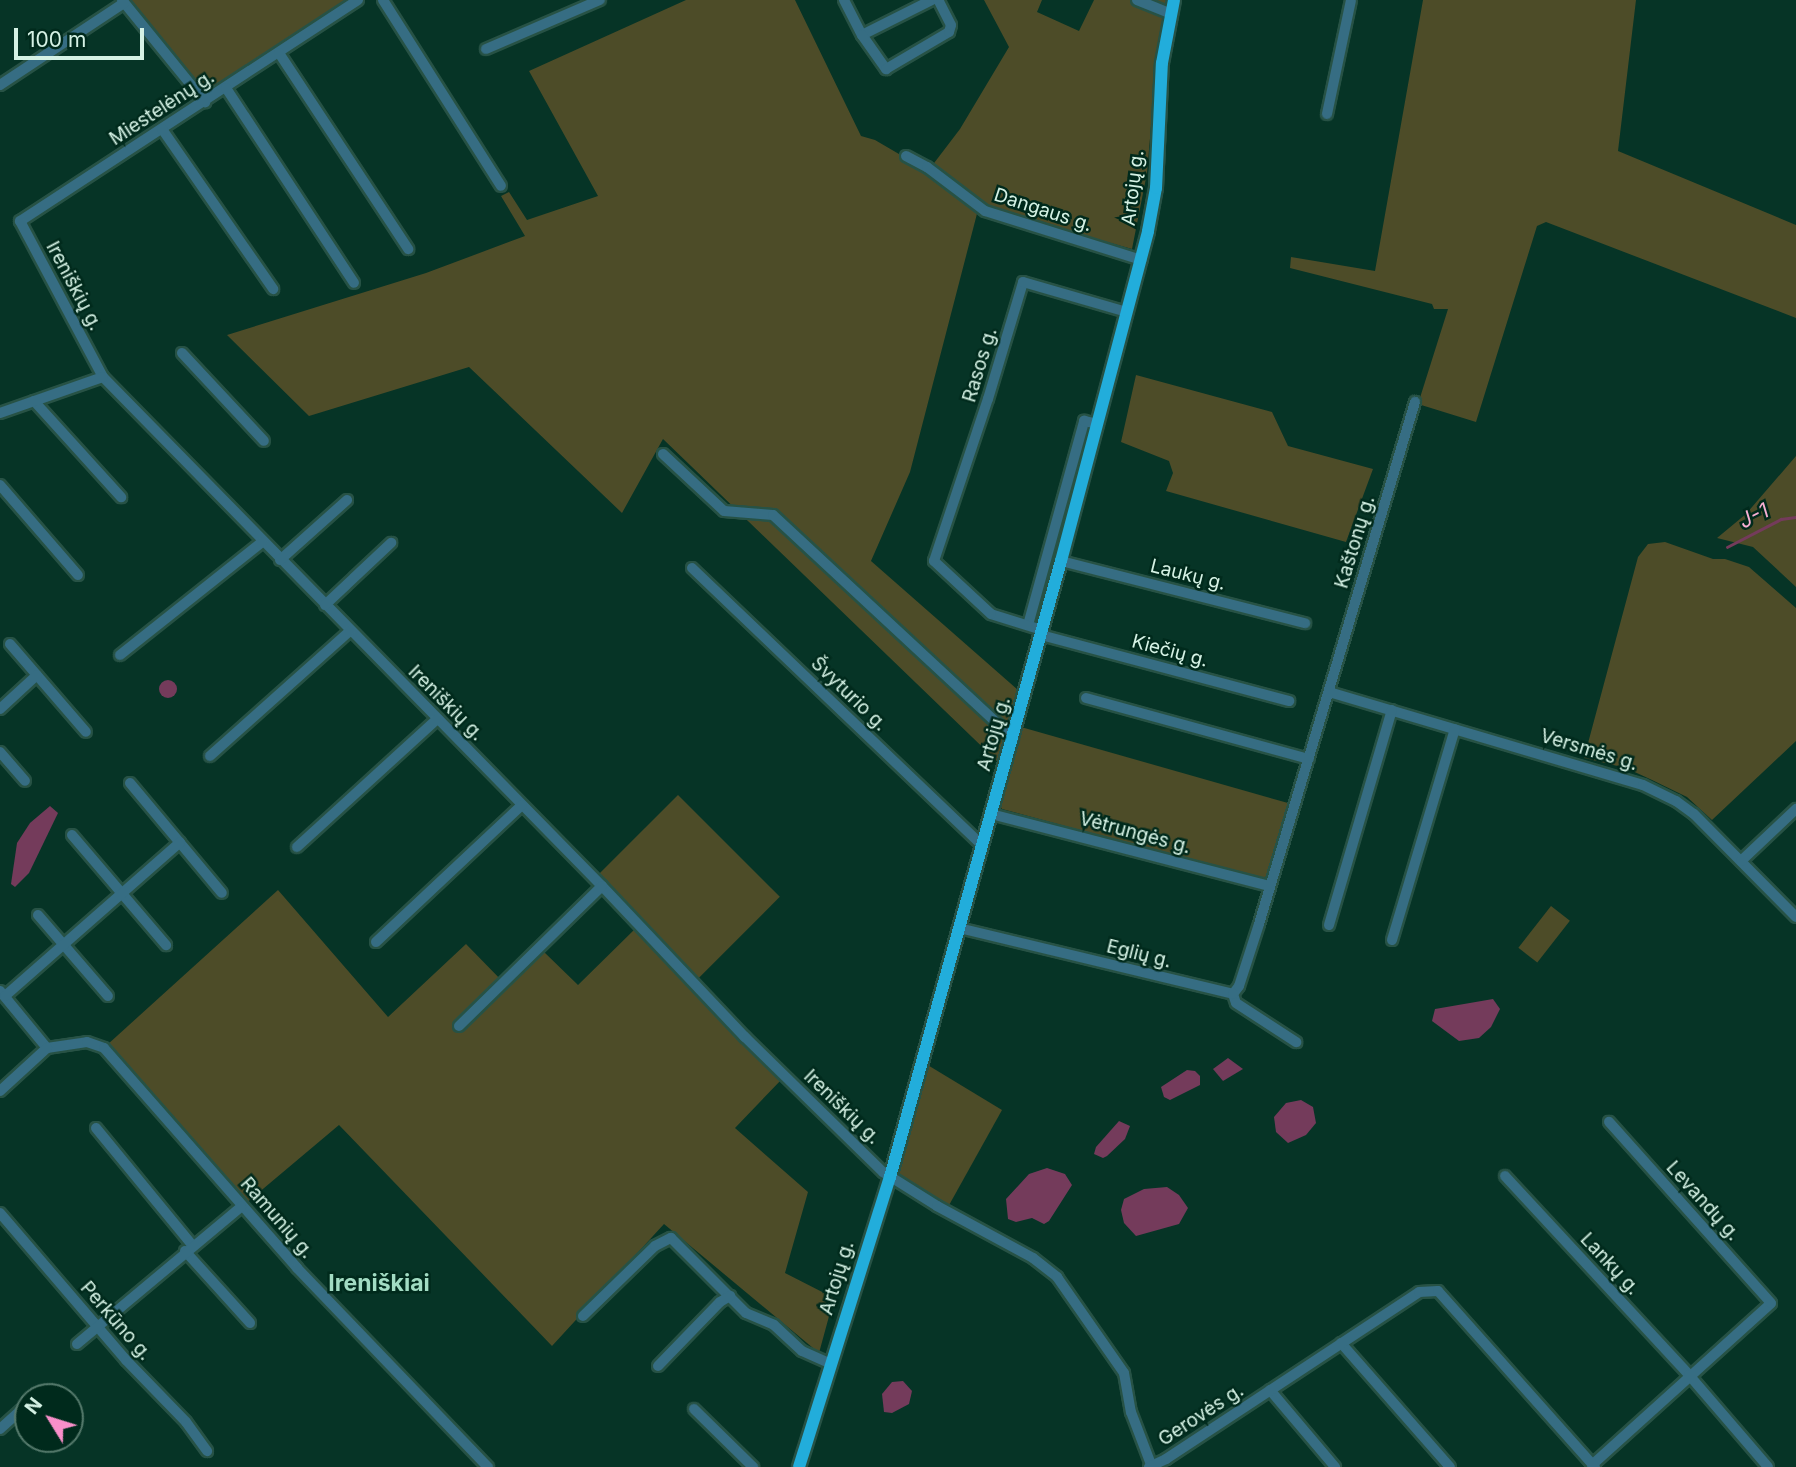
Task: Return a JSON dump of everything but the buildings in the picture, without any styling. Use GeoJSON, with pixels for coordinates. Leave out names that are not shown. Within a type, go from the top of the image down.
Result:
{"type":"FeatureCollection","features":[{"type":"Feature","properties":{"kind":"main road","name":"Artojų g."},"geometry":{"type":"LineString","coordinates":[[799,1467],[890,1177],[1062,561],[1141,260],[1156,188],[1162,63],[1174,0]]}},
{"type":"Feature","properties":{"kind":"street","name":"Miestelėnų g."},"geometry":{"type":"LineString","coordinates":[[20,221],[358,0]]}},
{"type":"Feature","properties":{"kind":"street"},"geometry":{"type":"LineString","coordinates":[[383,0],[501,187]]}},
{"type":"Feature","properties":{"kind":"street"},"geometry":{"type":"LineString","coordinates":[[486,49],[600,0]]}},
{"type":"Feature","properties":{"kind":"street"},"geometry":{"type":"LineString","coordinates":[[844,0],[862,35],[886,69],[950,32],[951,25],[938,0]]}},
{"type":"Feature","properties":{"kind":"street"},"geometry":{"type":"LineString","coordinates":[[862,35],[932,0]]}},
{"type":"Feature","properties":{"kind":"street"},"geometry":{"type":"LineString","coordinates":[[1137,0],[1171,14]]}},
{"type":"Feature","properties":{"kind":"street"},"geometry":{"type":"LineString","coordinates":[[1326,114],[1351,0]]}},
{"type":"Feature","properties":{"kind":"street"},"geometry":{"type":"LineString","coordinates":[[0,85],[123,2],[205,102]]}},
{"type":"Feature","properties":{"kind":"street"},"geometry":{"type":"LineString","coordinates":[[279,52],[408,250]]}},
{"type":"Feature","properties":{"kind":"street"},"geometry":{"type":"LineString","coordinates":[[226,88],[354,283]]}},
{"type":"Feature","properties":{"kind":"street"},"geometry":{"type":"LineString","coordinates":[[163,129],[273,289]]}},
{"type":"Feature","properties":{"kind":"street","name":"Dangaus g."},"geometry":{"type":"LineString","coordinates":[[906,156],[926,167],[985,211],[1141,260]]}},
{"type":"Feature","properties":{"kind":"street","name":"Ireniškių g."},"geometry":{"type":"LineString","coordinates":[[20,221],[103,377],[602,886],[745,1037],[890,1177]]}},
{"type":"Feature","properties":{"kind":"street","name":"Rasos g."},"geometry":{"type":"LineString","coordinates":[[934,561],[988,399],[1023,282],[1127,312]]}},
{"type":"Feature","properties":{"kind":"street"},"geometry":{"type":"LineString","coordinates":[[182,353],[264,441]]}},
{"type":"Feature","properties":{"kind":"street"},"geometry":{"type":"LineString","coordinates":[[0,414],[103,377]]}},
{"type":"Feature","properties":{"kind":"street"},"geometry":{"type":"LineString","coordinates":[[34,401],[121,497]]}},
{"type":"Feature","properties":{"kind":"street","name":"Kaštonų g."},"geometry":{"type":"LineString","coordinates":[[1233,994],[1239,986],[1259,923],[1415,402]]}},
{"type":"Feature","properties":{"kind":"street"},"geometry":{"type":"LineString","coordinates":[[1028,625],[1084,421],[1097,424]]}},
{"type":"Feature","properties":{"kind":"street"},"geometry":{"type":"LineString","coordinates":[[663,454],[724,511],[773,515],[1013,738]]}},
{"type":"Feature","properties":{"kind":"street"},"geometry":{"type":"LineString","coordinates":[[0,485],[78,575]]}},
{"type":"Feature","properties":{"kind":"street"},"geometry":{"type":"LineString","coordinates":[[280,560],[347,500]]}},
{"type":"Feature","properties":{"kind":"street"},"geometry":{"type":"LineString","coordinates":[[120,655],[262,542]]}},
{"type":"Feature","properties":{"kind":"street"},"geometry":{"type":"LineString","coordinates":[[326,605],[391,543]]}},
{"type":"Feature","properties":{"kind":"street","name":"Kiečių g."},"geometry":{"type":"LineString","coordinates":[[934,561],[991,614],[1042,632],[1289,701]]}},
{"type":"Feature","properties":{"kind":"street","name":"Laukų g."},"geometry":{"type":"LineString","coordinates":[[1062,561],[1305,623]]}},
{"type":"Feature","properties":{"kind":"street","name":"Švyturio g."},"geometry":{"type":"LineString","coordinates":[[692,568],[982,845]]}},
{"type":"Feature","properties":{"kind":"street"},"geometry":{"type":"LineString","coordinates":[[210,756],[350,631]]}},
{"type":"Feature","properties":{"kind":"street"},"geometry":{"type":"LineString","coordinates":[[10,644],[86,732]]}},
{"type":"Feature","properties":{"kind":"street"},"geometry":{"type":"LineString","coordinates":[[0,709],[37,675]]}},
{"type":"Feature","properties":{"kind":"street","name":"Versmės g."},"geometry":{"type":"LineString","coordinates":[[1329,692],[1643,785],[1676,800],[1694,814],[1796,917]]}},
{"type":"Feature","properties":{"kind":"street"},"geometry":{"type":"LineString","coordinates":[[1086,698],[1309,759]]}},
{"type":"Feature","properties":{"kind":"street"},"geometry":{"type":"LineString","coordinates":[[1328,925],[1391,710]]}},
{"type":"Feature","properties":{"kind":"street"},"geometry":{"type":"LineString","coordinates":[[297,847],[437,719]]}},
{"type":"Feature","properties":{"kind":"street"},"geometry":{"type":"LineString","coordinates":[[1392,940],[1455,729]]}},
{"type":"Feature","properties":{"kind":"street"},"geometry":{"type":"LineString","coordinates":[[0,752],[25,781]]}},
{"type":"Feature","properties":{"kind":"street"},"geometry":{"type":"LineString","coordinates":[[130,783],[222,892]]}},
{"type":"Feature","properties":{"kind":"street"},"geometry":{"type":"LineString","coordinates":[[376,942],[522,805]]}},
{"type":"Feature","properties":{"kind":"street"},"geometry":{"type":"LineString","coordinates":[[1741,861],[1796,809]]}},
{"type":"Feature","properties":{"kind":"street","name":"Vėtrungės g."},"geometry":{"type":"LineString","coordinates":[[991,814],[1270,886]]}},
{"type":"Feature","properties":{"kind":"street"},"geometry":{"type":"LineString","coordinates":[[72,835],[166,945]]}},
{"type":"Feature","properties":{"kind":"street"},"geometry":{"type":"LineString","coordinates":[[0,1091],[47,1048],[2,994],[64,944],[180,842]]}},
{"type":"Feature","properties":{"kind":"street"},"geometry":{"type":"LineString","coordinates":[[459,1026],[602,886]]}},
{"type":"Feature","properties":{"kind":"street"},"geometry":{"type":"LineString","coordinates":[[38,915],[108,996]]}},
{"type":"Feature","properties":{"kind":"street","name":"Eglių g."},"geometry":{"type":"LineString","coordinates":[[959,928],[1233,994],[1236,1003],[1296,1042]]}},
{"type":"Feature","properties":{"kind":"street","name":"Ramunių g."},"geometry":{"type":"LineString","coordinates":[[47,1048],[87,1042],[104,1048],[241,1207],[488,1467]]}},
{"type":"Feature","properties":{"kind":"street","name":"Levandų g."},"geometry":{"type":"LineString","coordinates":[[1609,1122],[1771,1303],[1689,1376]]}},
{"type":"Feature","properties":{"kind":"street"},"geometry":{"type":"LineString","coordinates":[[96,1128],[250,1323]]}},
{"type":"Feature","properties":{"kind":"street","name":"Lankų g."},"geometry":{"type":"LineString","coordinates":[[1505,1176],[1689,1376],[1768,1467]]}},
{"type":"Feature","properties":{"kind":"street","name":"Gerovės g."},"geometry":{"type":"LineString","coordinates":[[890,1177],[1033,1258],[1057,1277],[1124,1373],[1130,1412],[1151,1466],[1166,1459],[1419,1292],[1438,1291],[1593,1466]]}},
{"type":"Feature","properties":{"kind":"street"},"geometry":{"type":"LineString","coordinates":[[77,1344],[241,1207]]}},
{"type":"Feature","properties":{"kind":"street","name":"Perkūno g."},"geometry":{"type":"LineString","coordinates":[[0,1213],[98,1327],[186,1422],[207,1451]]}},
{"type":"Feature","properties":{"kind":"street"},"geometry":{"type":"LineString","coordinates":[[583,1316],[655,1246],[671,1238],[746,1313],[774,1325],[802,1351],[831,1364]]}},
{"type":"Feature","properties":{"kind":"street"},"geometry":{"type":"LineString","coordinates":[[658,1366],[720,1302],[730,1296]]}},
{"type":"Feature","properties":{"kind":"street"},"geometry":{"type":"LineString","coordinates":[[1341,1343],[1450,1467]]}},
{"type":"Feature","properties":{"kind":"street"},"geometry":{"type":"LineString","coordinates":[[1593,1466],[1689,1376]]}},
{"type":"Feature","properties":{"kind":"street"},"geometry":{"type":"LineString","coordinates":[[1270,1390],[1335,1467]]}},
{"type":"Feature","properties":{"kind":"street"},"geometry":{"type":"LineString","coordinates":[[694,1409],[753,1467]]}},
{"type":"Feature","properties":{"kind":"street"},"geometry":{"type":"LineString","coordinates":[[0,1429],[14,1416]]}},
{"type":"Feature","properties":{"kind":"shaded area"},"geometry":{"type":"Polygon","coordinates":[[[128,0],[349,0],[208,93],[203,92],[128,0]]]}},
{"type":"Feature","properties":{"kind":"shaded area"},"geometry":{"type":"Polygon","coordinates":[[[686,0],[795,0],[861,136],[875,140],[928,171],[960,129],[1009,47],[984,0],[1042,0],[1037,12],[1079,31],[1094,0],[1168,0],[1156,69],[1147,173],[1132,249],[979,206],[910,472],[871,561],[1019,691],[1000,764],[663,439],[622,513],[469,367],[309,416],[227,335],[426,273],[525,236],[501,196],[509,192],[527,220],[598,196],[529,71],[686,0]]]}},
{"type":"Feature","properties":{"kind":"shaded area"},"geometry":{"type":"Polygon","coordinates":[[[1423,0],[1636,0],[1618,151],[1796,225],[1796,318],[1546,222],[1537,226],[1476,422],[1418,404],[1448,309],[1434,309],[1432,304],[1290,268],[1291,257],[1375,271],[1423,0]]]}},
{"type":"Feature","properties":{"kind":"shaded area"},"geometry":{"type":"Polygon","coordinates":[[[1136,375],[1272,412],[1288,446],[1373,469],[1346,542],[1166,491],[1173,473],[1169,461],[1121,442],[1136,375]]]}},
{"type":"Feature","properties":{"kind":"shaded area"},"geometry":{"type":"Polygon","coordinates":[[[1796,456],[1796,587],[1753,547],[1717,538],[1746,514],[1796,456]]]}},
{"type":"Feature","properties":{"kind":"shaded area"},"geometry":{"type":"Polygon","coordinates":[[[1665,542],[1713,559],[1725,559],[1749,567],[1796,608],[1796,741],[1712,820],[1687,797],[1652,780],[1626,768],[1584,758],[1638,557],[1648,544],[1665,542]]]}},
{"type":"Feature","properties":{"kind":"shaded area"},"geometry":{"type":"Polygon","coordinates":[[[168,680],[174,683],[177,689],[174,695],[168,698],[162,695],[159,689],[162,683],[168,680]]]}},
{"type":"Feature","properties":{"kind":"shaded area"},"geometry":{"type":"Polygon","coordinates":[[[1021,727],[1288,803],[1269,875],[1261,879],[1002,809],[1000,806],[1021,727]]]}},
{"type":"Feature","properties":{"kind":"shaded area"},"geometry":{"type":"Polygon","coordinates":[[[678,795],[780,897],[699,978],[597,876],[678,795]]]}},
{"type":"Feature","properties":{"kind":"shaded area"},"geometry":{"type":"Polygon","coordinates":[[[50,806],[58,813],[29,873],[15,887],[11,884],[17,843],[30,823],[50,806]]]}},
{"type":"Feature","properties":{"kind":"shaded area"},"geometry":{"type":"Polygon","coordinates":[[[278,890],[388,1017],[466,944],[507,986],[543,951],[578,985],[637,927],[782,1079],[735,1128],[808,1192],[785,1273],[834,1298],[819,1353],[664,1224],[552,1346],[339,1125],[245,1204],[107,1045],[278,890]]]}},
{"type":"Feature","properties":{"kind":"shaded area"},"geometry":{"type":"Polygon","coordinates":[[[1551,906],[1570,921],[1537,963],[1518,948],[1551,906]]]}},
{"type":"Feature","properties":{"kind":"shaded area"},"geometry":{"type":"Polygon","coordinates":[[[1493,999],[1500,1009],[1491,1027],[1479,1038],[1459,1041],[1432,1021],[1435,1009],[1493,999]]]}},
{"type":"Feature","properties":{"kind":"shaded area"},"geometry":{"type":"Polygon","coordinates":[[[1228,1058],[1243,1069],[1223,1081],[1213,1069],[1228,1058]]]}},
{"type":"Feature","properties":{"kind":"shaded area"},"geometry":{"type":"Polygon","coordinates":[[[926,1064],[1002,1110],[948,1207],[895,1175],[926,1064]]]}},
{"type":"Feature","properties":{"kind":"shaded area"},"geometry":{"type":"Polygon","coordinates":[[[1187,1070],[1195,1071],[1200,1076],[1200,1085],[1170,1100],[1164,1097],[1161,1087],[1187,1070]]]}},
{"type":"Feature","properties":{"kind":"shaded area"},"geometry":{"type":"Polygon","coordinates":[[[1301,1100],[1313,1107],[1316,1123],[1306,1135],[1288,1143],[1276,1132],[1274,1117],[1286,1103],[1301,1100]]]}},
{"type":"Feature","properties":{"kind":"shaded area"},"geometry":{"type":"Polygon","coordinates":[[[1119,1121],[1130,1126],[1125,1139],[1103,1158],[1094,1154],[1096,1147],[1119,1121]]]}},
{"type":"Feature","properties":{"kind":"shaded area"},"geometry":{"type":"Polygon","coordinates":[[[1047,1168],[1065,1174],[1072,1185],[1049,1221],[1044,1224],[1032,1218],[1016,1222],[1008,1219],[1006,1199],[1029,1174],[1047,1168]]]}},
{"type":"Feature","properties":{"kind":"shaded area"},"geometry":{"type":"Polygon","coordinates":[[[1167,1187],[1179,1195],[1188,1208],[1179,1224],[1136,1236],[1124,1223],[1121,1210],[1124,1199],[1144,1189],[1167,1187]]]}},
{"type":"Feature","properties":{"kind":"shaded area"},"geometry":{"type":"Polygon","coordinates":[[[903,1381],[912,1391],[909,1404],[892,1413],[884,1412],[882,1394],[892,1382],[903,1381]]]}},
{"type":"Feature","properties":{"kind":"waterway","name":"J-1"},"geometry":{"type":"LineString","coordinates":[[1727,547],[1781,519],[1796,517]]}},
{"type":"Feature","properties":{"kind":"district","name":"Ireniškiai"},"geometry":{"type":"Point","coordinates":[379,1283]}}]}
